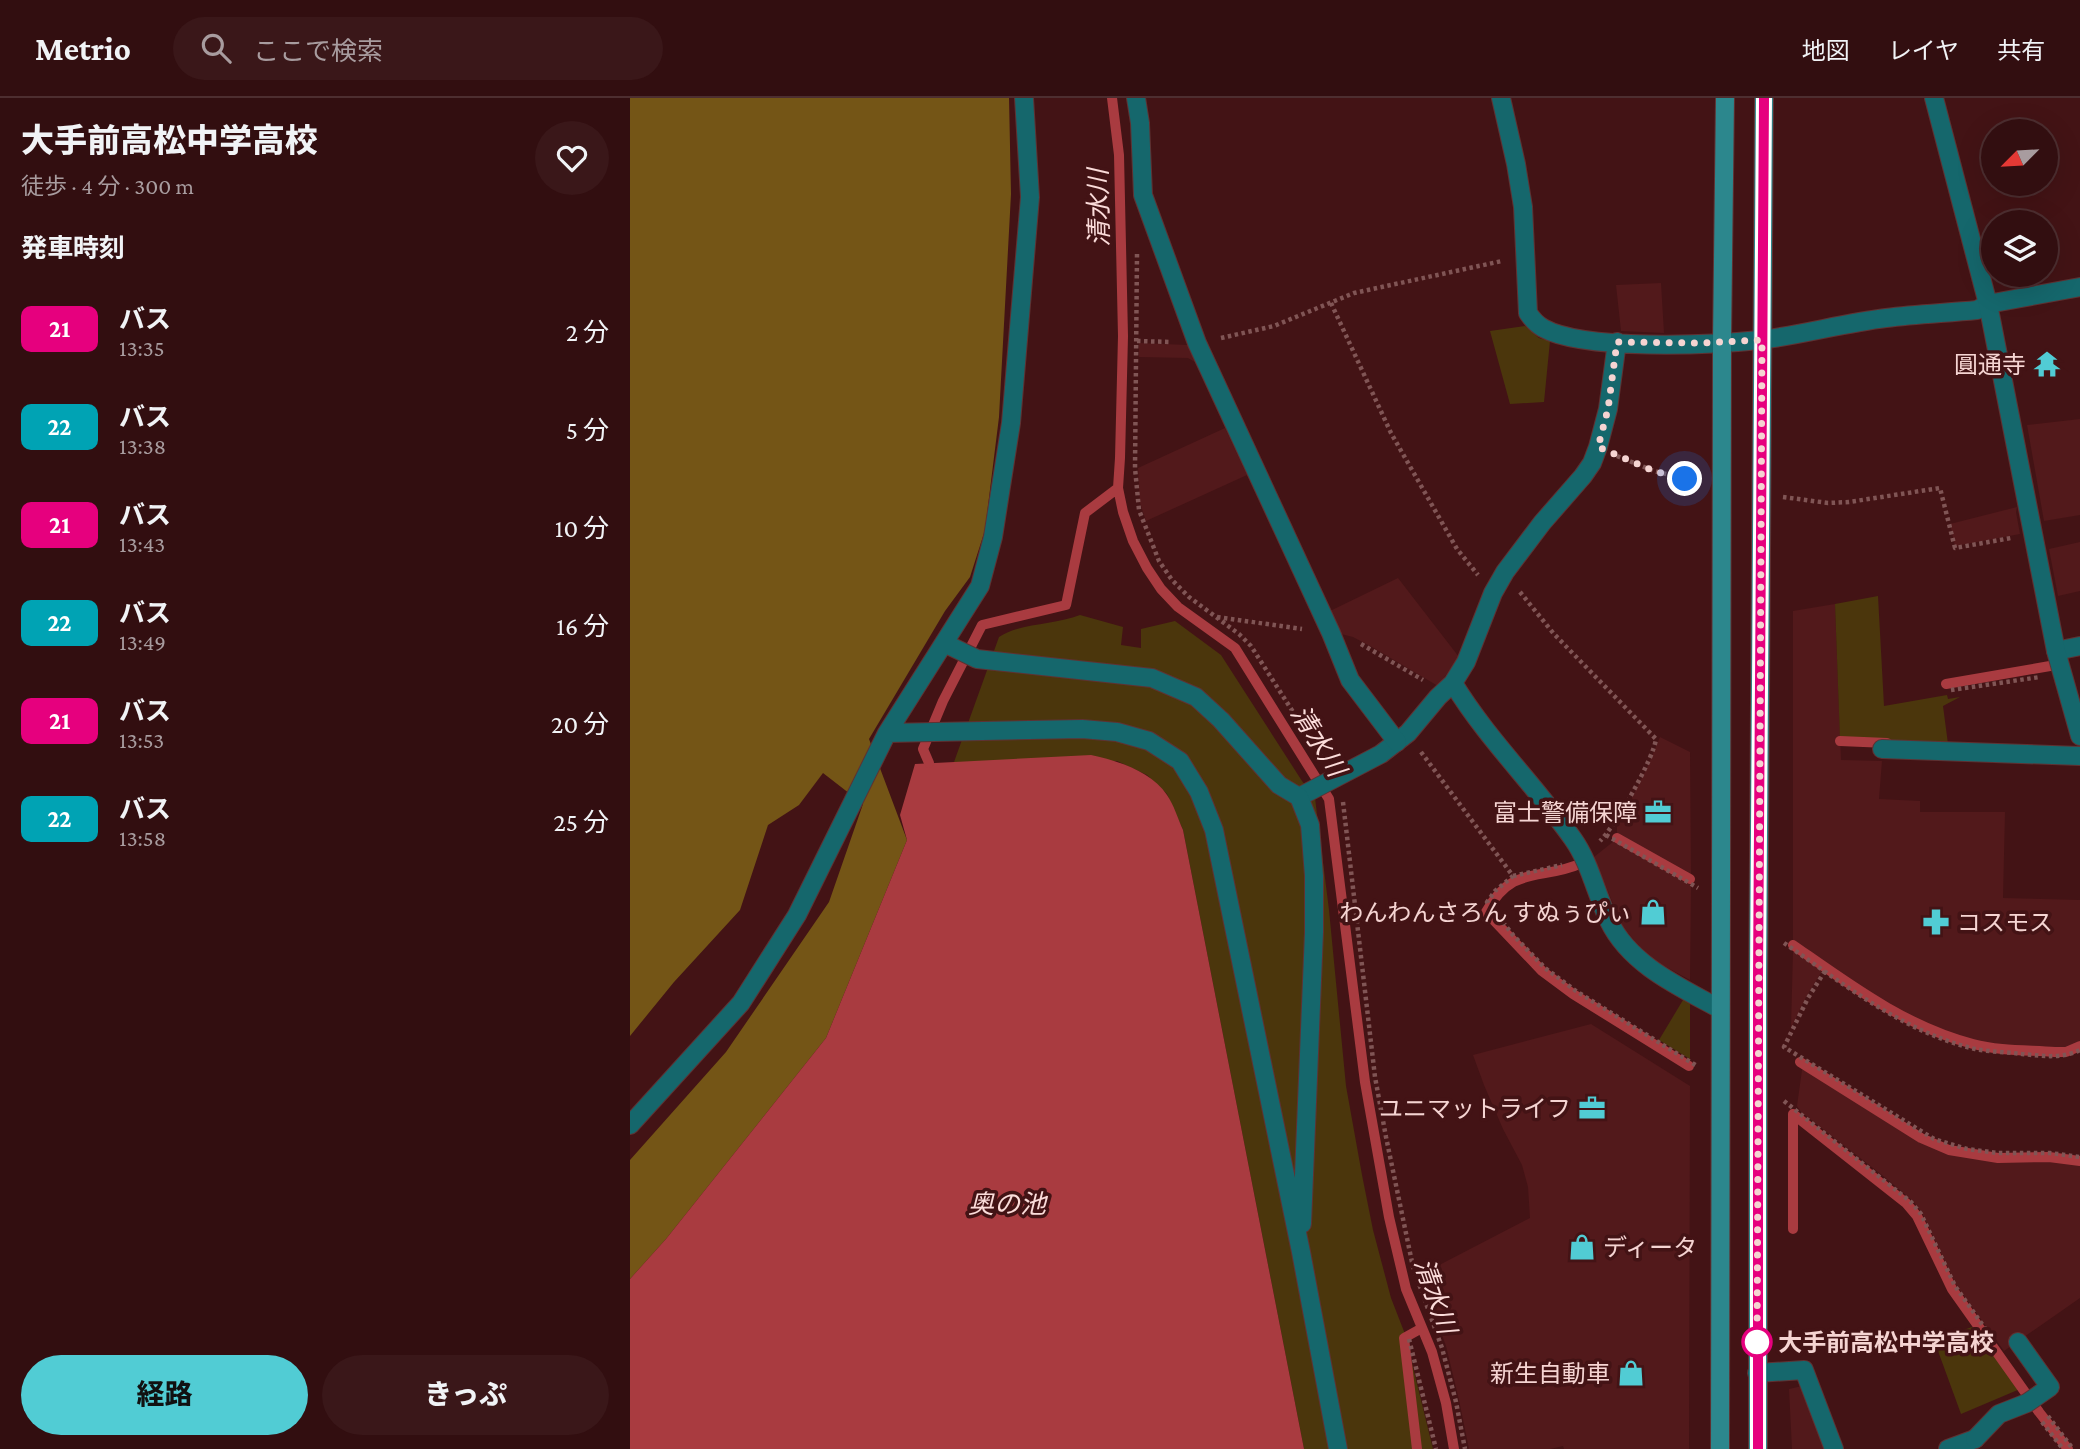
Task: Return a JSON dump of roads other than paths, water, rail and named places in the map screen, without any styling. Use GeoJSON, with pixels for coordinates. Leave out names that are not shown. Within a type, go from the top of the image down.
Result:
{"type":"FeatureCollection","features":[{"type":"Feature","properties":{"kind":"street"},"geometry":{"type":"LineString","coordinates":[[630,1125],[741,1003],[797,915],[887,733],[948,645],[981,586],[993,537],[1011,423],[1030,197],[1024,98]]}},
{"type":"Feature","properties":{"kind":"street"},"geometry":{"type":"LineString","coordinates":[[1136,98],[1140,123],[1143,195],[1197,343],[1331,633],[1350,680],[1402,738]]}},
{"type":"Feature","properties":{"kind":"street"},"geometry":{"type":"LineString","coordinates":[[1501,98],[1521,196],[1528,313],[1542,328],[1574,338],[1617,342],[1762,340],[1889,317],[1977,310],[1988,304],[2080,287]]}},
{"type":"Feature","properties":{"kind":"street"},"geometry":{"type":"LineString","coordinates":[[1720,1449],[1725,98]]}},
{"type":"Feature","properties":{"kind":"street"},"geometry":{"type":"LineString","coordinates":[[1758,1449],[1764,98]]}},
{"type":"Feature","properties":{"kind":"street"},"geometry":{"type":"LineString","coordinates":[[1934,98],[1988,304],[2056,651],[2080,736]]}},
{"type":"Feature","properties":{"kind":"street"},"geometry":{"type":"LineString","coordinates":[[948,645],[977,659],[1152,678],[1196,697],[1221,720],[1279,785],[1304,793],[1335,779],[1381,754],[1402,738],[1453,683],[1466,662],[1493,593],[1505,572],[1542,523],[1583,476],[1598,447],[1608,409],[1617,342]]}},
{"type":"Feature","properties":{"kind":"street"},"geometry":{"type":"LineString","coordinates":[[2056,651],[2080,646]]}},
{"type":"Feature","properties":{"kind":"street"},"geometry":{"type":"LineString","coordinates":[[1453,683],[1471,712],[1578,847],[1620,940],[1662,976],[1720,1009]]}},
{"type":"Feature","properties":{"kind":"street"},"geometry":{"type":"LineString","coordinates":[[887,733],[1082,729],[1116,732],[1149,741],[1180,761],[1199,792],[1214,830],[1301,1252],[1338,1449]]}},
{"type":"Feature","properties":{"kind":"street"},"geometry":{"type":"LineString","coordinates":[[1882,749],[2080,756]]}},
{"type":"Feature","properties":{"kind":"street"},"geometry":{"type":"LineString","coordinates":[[1301,1252],[1314,932],[1314,876],[1310,825],[1304,793]]}},
{"type":"Feature","properties":{"kind":"street"},"geometry":{"type":"LineString","coordinates":[[1948,1449],[1975,1439],[1999,1414],[2031,1400],[2050,1387],[2018,1342]]}},
{"type":"Feature","properties":{"kind":"street"},"geometry":{"type":"LineString","coordinates":[[1757,1373],[1804,1370],[1835,1449]]}},
{"type":"Feature","properties":{"kind":"water","name":"奥の池"},"geometry":{"type":"Polygon","coordinates":[[[1091,755],[1123,764],[1152,779],[1169,799],[1183,830],[1304,1449],[630,1449],[630,1279],[666,1239],[826,1038],[907,840],[900,815],[915,764],[1091,755]]]}},
{"type":"Feature","properties":{"kind":"waterway","name":"清水川"},"geometry":{"type":"LineString","coordinates":[[1112,98],[1119,155],[1123,336],[1118,488],[1123,512],[1133,541],[1161,589],[1178,607],[1235,648],[1329,799],[1365,1082],[1389,1217],[1406,1289],[1432,1352],[1446,1403],[1454,1449]]}},
{"type":"Feature","properties":{"kind":"waterway"},"geometry":{"type":"LineString","coordinates":[[929,763],[923,749],[943,701],[982,625],[1066,605],[1085,513],[1118,488]]}},
{"type":"Feature","properties":{"kind":"waterway"},"geometry":{"type":"LineString","coordinates":[[1946,684],[2050,666]]}},
{"type":"Feature","properties":{"kind":"waterway"},"geometry":{"type":"LineString","coordinates":[[1840,741],[1887,743]]}},
{"type":"Feature","properties":{"kind":"waterway"},"geometry":{"type":"LineString","coordinates":[[1617,838],[1690,879]]}},
{"type":"Feature","properties":{"kind":"waterway"},"geometry":{"type":"LineString","coordinates":[[1582,863],[1518,880],[1507,886],[1486,912],[1542,971],[1573,994],[1689,1066]]}},
{"type":"Feature","properties":{"kind":"waterway"},"geometry":{"type":"LineString","coordinates":[[1793,945],[1879,1003],[1924,1027],[1948,1036],[1983,1046],[2014,1050],[2066,1052],[2080,1046]]}},
{"type":"Feature","properties":{"kind":"waterway"},"geometry":{"type":"LineString","coordinates":[[1800,1062],[1921,1138],[1949,1150],[1998,1158],[2049,1157],[2080,1161]]}},
{"type":"Feature","properties":{"kind":"waterway"},"geometry":{"type":"LineString","coordinates":[[1793,1114],[1906,1203],[1917,1216],[1952,1289],[2068,1449]]}},
{"type":"Feature","properties":{"kind":"waterway"},"geometry":{"type":"LineString","coordinates":[[1793,1114],[1793,1229]]}},
{"type":"Feature","properties":{"kind":"waterway"},"geometry":{"type":"LineString","coordinates":[[1417,1449],[1404,1338],[1422,1328]]}},
{"type":"Feature","properties":{"kind":"place","name":"圓通寺"},"geometry":{"type":"Point","coordinates":[2047,364]}},
{"type":"Feature","properties":{"kind":"place","name":"富士警備保障"},"geometry":{"type":"Point","coordinates":[1658,812]}},
{"type":"Feature","properties":{"kind":"place","name":"わんわんさろん すぬぅぴぃ"},"geometry":{"type":"Point","coordinates":[1653,912]}},
{"type":"Feature","properties":{"kind":"place","name":"コスモス"},"geometry":{"type":"Point","coordinates":[1936,922]}},
{"type":"Feature","properties":{"kind":"place","name":"ユニマットライフ"},"geometry":{"type":"Point","coordinates":[1592,1108]}},
{"type":"Feature","properties":{"kind":"place","name":"ディータ"},"geometry":{"type":"Point","coordinates":[1582,1247]}},
{"type":"Feature","properties":{"kind":"place","name":"大手前高松中学高校"},"geometry":{"type":"Point","coordinates":[1757,1342]}},
{"type":"Feature","properties":{"kind":"place","name":"新生自動車"},"geometry":{"type":"Point","coordinates":[1631,1373]}}]}
